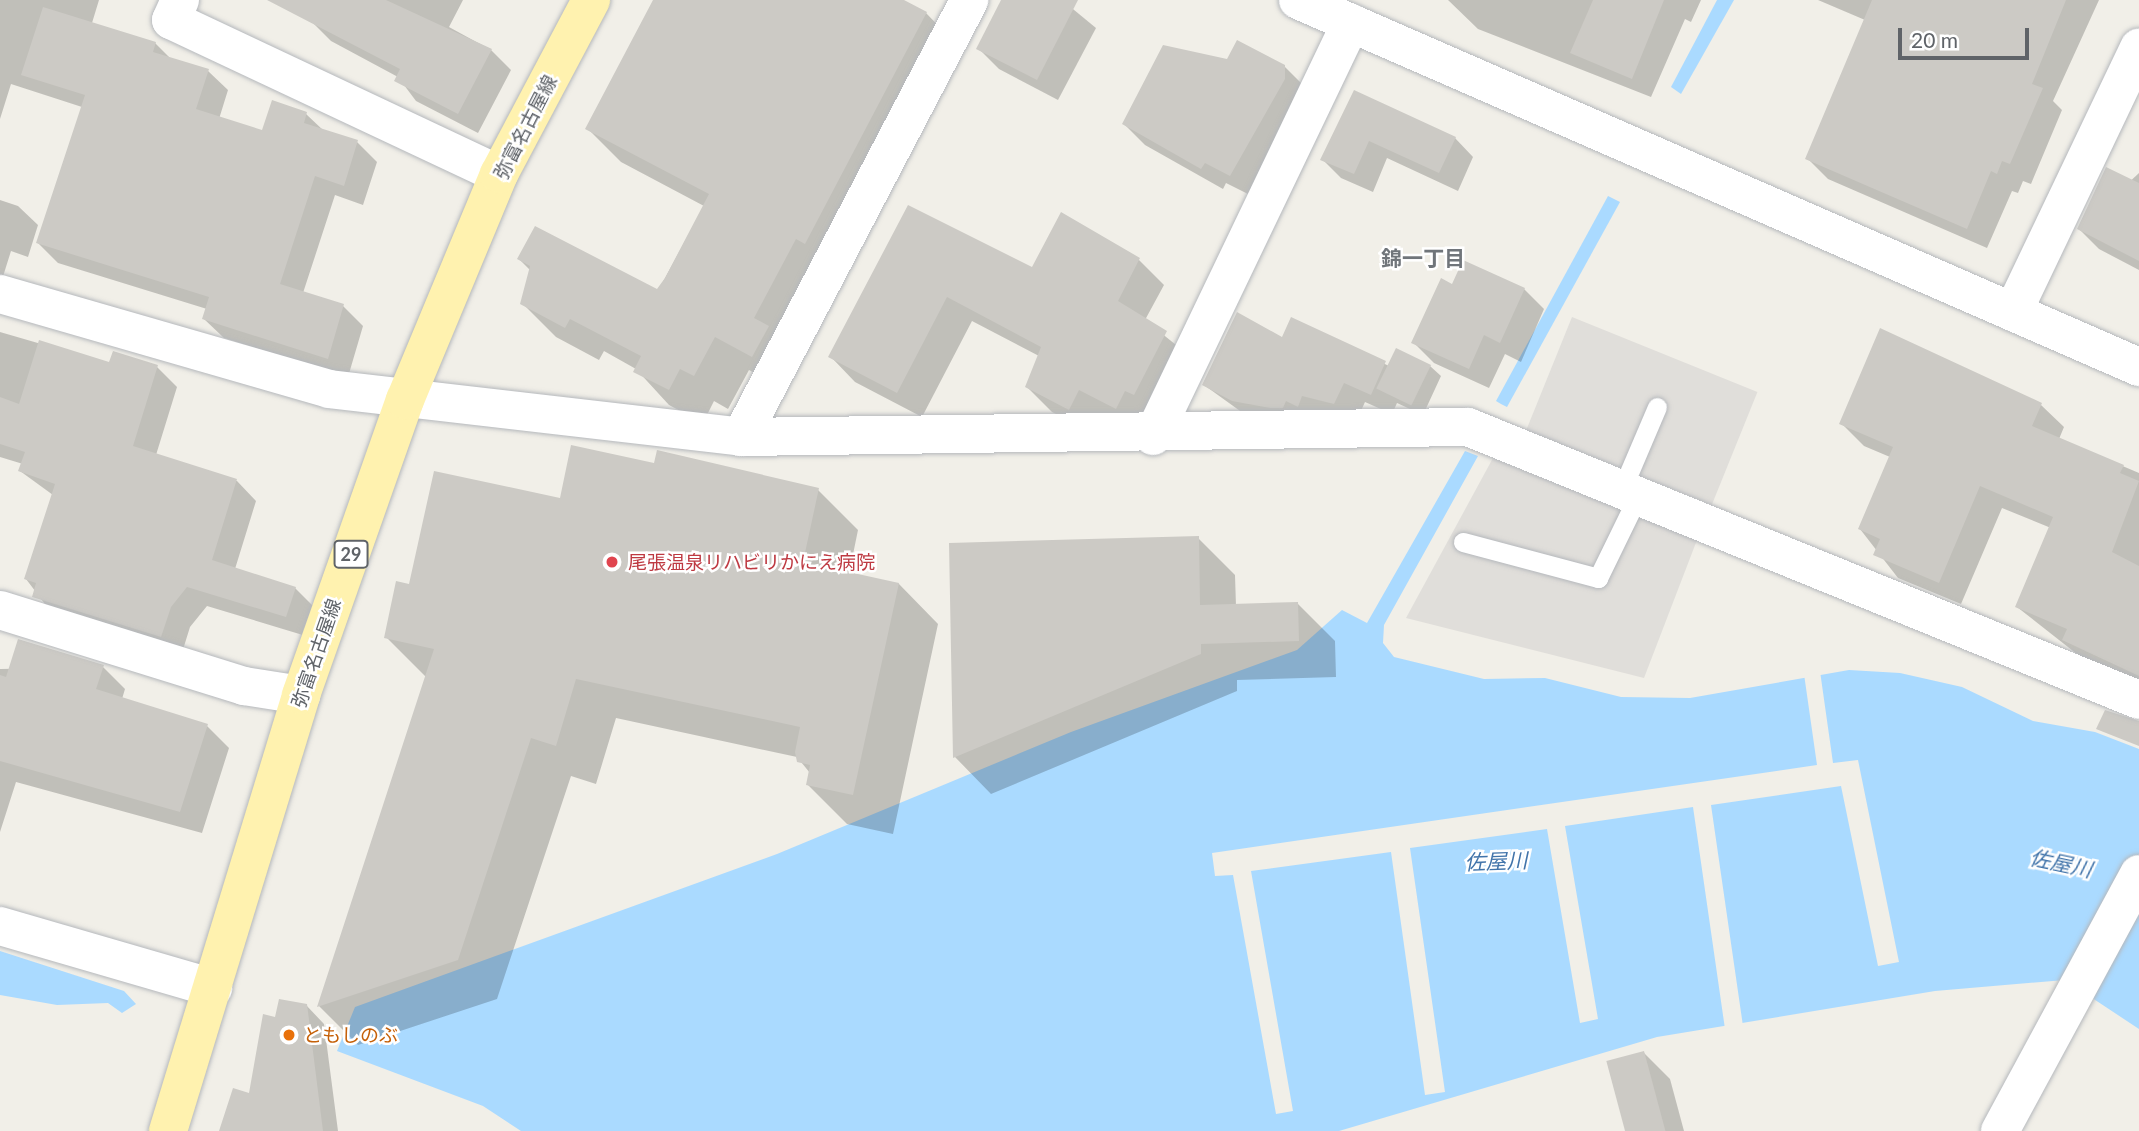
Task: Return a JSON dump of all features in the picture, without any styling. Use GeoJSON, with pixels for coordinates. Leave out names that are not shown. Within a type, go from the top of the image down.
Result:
{"type":"FeatureCollection","features":[{"type":"Feature","properties":{"kind":"main road","name":"弥富名古屋線"},"geometry":{"type":"LineString","coordinates":[[168,1131],[301,695],[405,400],[499,174],[591,0]]}},
{"type":"Feature","properties":{"kind":"street"},"geometry":{"type":"LineString","coordinates":[[180,0],[171,20],[499,174]]}},
{"type":"Feature","properties":{"kind":"street"},"geometry":{"type":"LineString","coordinates":[[741,437],[969,0]]}},
{"type":"Feature","properties":{"kind":"street"},"geometry":{"type":"LineString","coordinates":[[1298,0],[2139,367]]}},
{"type":"Feature","properties":{"kind":"street"},"geometry":{"type":"LineString","coordinates":[[1153,436],[1351,23]]}},
{"type":"Feature","properties":{"kind":"street"},"geometry":{"type":"LineString","coordinates":[[2013,312],[2139,48]]}},
{"type":"Feature","properties":{"kind":"street"},"geometry":{"type":"LineString","coordinates":[[0,294],[329,389],[405,400],[741,437],[1153,436],[1468,427],[2139,700]]}},
{"type":"Feature","properties":{"kind":"street"},"geometry":{"type":"LineString","coordinates":[[0,610],[244,686],[301,695]]}},
{"type":"Feature","properties":{"kind":"street"},"geometry":{"type":"LineString","coordinates":[[2000,1131],[2075,1002],[2139,874]]}},
{"type":"Feature","properties":{"kind":"street"},"geometry":{"type":"LineString","coordinates":[[0,926],[213,988]]}},
{"type":"Feature","properties":{"kind":"lane"},"geometry":{"type":"LineString","coordinates":[[1463,541],[1598,578],[1630,493],[1657,407]]}},
{"type":"Feature","properties":{"kind":"shaded area"},"geometry":{"type":"Polygon","coordinates":[[[1572,317],[1757,392],[1712,505],[1526,430],[1572,317]]]}},
{"type":"Feature","properties":{"kind":"shaded area"},"geometry":{"type":"Polygon","coordinates":[[[1493,458],[1697,540],[1644,678],[1406,618],[1493,458]]]}},
{"type":"Feature","properties":{"kind":"water"},"geometry":{"type":"Polygon","coordinates":[[[1717,0],[1734,0],[1681,94],[1671,87],[1717,0]]]}},
{"type":"Feature","properties":{"kind":"water"},"geometry":{"type":"Polygon","coordinates":[[[1608,196],[1620,202],[1507,407],[1496,401],[1608,196]]]}},
{"type":"Feature","properties":{"kind":"water","name":"佐屋川"},"geometry":{"type":"Polygon","coordinates":[[[1465,451],[1478,456],[1384,625],[1383,643],[1394,657],[1484,679],[1545,678],[1621,697],[1690,698],[1849,670],[1900,673],[1962,687],[2033,721],[2095,732],[2139,749],[2139,1029],[2065,980],[1935,991],[1657,1037],[1339,1131],[521,1131],[483,1106],[337,1051],[355,1007],[777,854],[1071,732],[1297,650],[1342,610],[1367,623],[1465,451]]]}},
{"type":"Feature","properties":{"kind":"water"},"geometry":{"type":"Polygon","coordinates":[[[0,951],[124,991],[136,1004],[122,1013],[108,1003],[57,1005],[0,995],[0,951]]]}},
{"type":"Feature","properties":{"kind":"pier"},"geometry":{"type":"Polygon","coordinates":[[[1820,671],[1833,763],[1858,760],[1899,962],[1878,966],[1841,786],[1711,805],[1743,1026],[1725,1029],[1693,807],[1565,826],[1598,1019],[1580,1023],[1547,829],[1410,848],[1445,1092],[1425,1095],[1391,852],[1251,871],[1293,1111],[1276,1114],[1233,875],[1215,876],[1212,853],[1817,765],[1804,674],[1820,671]]]}},
{"type":"Feature","properties":{"kind":"building"},"geometry":{"type":"Polygon","coordinates":[[[267,0],[386,0],[492,49],[458,114],[394,81],[400,69],[267,0]]]}},
{"type":"Feature","properties":{"kind":"building"},"geometry":{"type":"Polygon","coordinates":[[[653,0],[904,0],[927,12],[805,244],[796,239],[754,318],[769,326],[752,357],[715,337],[694,376],[680,369],[669,390],[633,372],[641,356],[570,319],[565,328],[520,304],[530,266],[517,259],[535,226],[657,289],[665,278],[709,194],[585,129],[653,0]]]}},
{"type":"Feature","properties":{"kind":"building"},"geometry":{"type":"Polygon","coordinates":[[[1001,0],[1078,0],[1037,80],[976,49],[1001,0]]]}},
{"type":"Feature","properties":{"kind":"building"},"geometry":{"type":"Polygon","coordinates":[[[1593,0],[1664,0],[1632,79],[1570,53],[1593,0]]]}},
{"type":"Feature","properties":{"kind":"building"},"geometry":{"type":"Polygon","coordinates":[[[1872,0],[2066,0],[2032,84],[2043,88],[2010,164],[2002,161],[1997,174],[1991,171],[1967,229],[1805,159],[1872,0]]]}},
{"type":"Feature","properties":{"kind":"building"},"geometry":{"type":"Polygon","coordinates":[[[43,7],[156,42],[153,52],[209,69],[196,109],[262,130],[272,100],[307,112],[304,123],[358,140],[344,186],[315,176],[280,284],[344,304],[328,359],[202,319],[209,297],[36,243],[85,95],[21,75],[43,7]]]}},
{"type":"Feature","properties":{"kind":"building"},"geometry":{"type":"Polygon","coordinates":[[[1237,40],[1285,65],[1285,79],[1230,176],[1205,163],[1201,169],[1122,124],[1163,45],[1227,59],[1237,40]]]}},
{"type":"Feature","properties":{"kind":"building"},"geometry":{"type":"Polygon","coordinates":[[[1354,90],[1456,137],[1439,173],[1369,141],[1354,174],[1320,160],[1354,90]]]}},
{"type":"Feature","properties":{"kind":"building"},"geometry":{"type":"Polygon","coordinates":[[[2106,167],[2139,183],[2139,261],[2077,229],[2106,167]]]}},
{"type":"Feature","properties":{"kind":"building"},"geometry":{"type":"Polygon","coordinates":[[[908,205],[1032,267],[1061,212],[1140,258],[1118,301],[1167,331],[1134,395],[1125,391],[1116,409],[1079,390],[1069,410],[1025,387],[1041,347],[947,297],[897,393],[828,357],[908,205]]]}},
{"type":"Feature","properties":{"kind":"building"},"geometry":{"type":"Polygon","coordinates":[[[1463,260],[1525,288],[1500,343],[1484,335],[1469,369],[1411,343],[1441,278],[1452,284],[1463,260]]]}},
{"type":"Feature","properties":{"kind":"building"},"geometry":{"type":"Polygon","coordinates":[[[1237,312],[1282,337],[1291,317],[1386,361],[1371,395],[1344,383],[1334,404],[1302,396],[1298,407],[1286,401],[1283,408],[1270,408],[1232,401],[1202,385],[1237,312]]]}},
{"type":"Feature","properties":{"kind":"building"},"geometry":{"type":"Polygon","coordinates":[[[1880,328],[2042,403],[2032,426],[2124,465],[2120,473],[2139,481],[2112,552],[2139,566],[2139,676],[2062,640],[2067,629],[2015,607],[2053,517],[1980,486],[1939,583],[1873,555],[1880,539],[1858,529],[1893,447],[1839,424],[1880,328]]]}},
{"type":"Feature","properties":{"kind":"building"},"geometry":{"type":"Polygon","coordinates":[[[39,340],[109,362],[113,351],[158,365],[133,446],[237,479],[212,560],[296,587],[286,617],[187,587],[171,607],[161,637],[32,597],[36,583],[24,579],[55,484],[18,471],[25,452],[0,444],[0,397],[19,404],[39,340]]]}},
{"type":"Feature","properties":{"kind":"building"},"geometry":{"type":"Polygon","coordinates":[[[1396,348],[1431,365],[1411,406],[1376,388],[1396,348]]]}},
{"type":"Feature","properties":{"kind":"building"},"geometry":{"type":"Polygon","coordinates":[[[571,445],[654,463],[657,450],[819,488],[803,562],[899,583],[853,795],[806,785],[810,765],[797,762],[795,752],[800,727],[576,679],[556,746],[531,738],[458,960],[317,1007],[434,649],[384,638],[396,581],[409,584],[434,471],[560,498],[571,445]]]}},
{"type":"Feature","properties":{"kind":"building"},"geometry":{"type":"Polygon","coordinates":[[[1199,536],[1200,605],[1298,602],[1299,641],[1201,644],[1201,654],[953,758],[949,543],[1199,536]]]}},
{"type":"Feature","properties":{"kind":"building"},"geometry":{"type":"Polygon","coordinates":[[[18,639],[104,665],[96,689],[208,724],[180,812],[0,761],[0,675],[6,677],[18,639]]]}},
{"type":"Feature","properties":{"kind":"building"},"geometry":{"type":"Polygon","coordinates":[[[2105,710],[2139,721],[2139,746],[2096,729],[2105,710]]]}},
{"type":"Feature","properties":{"kind":"building"},"geometry":{"type":"Polygon","coordinates":[[[279,999],[307,1004],[323,1131],[219,1131],[233,1088],[249,1093],[263,1014],[275,1017],[279,999]]]}},
{"type":"Feature","properties":{"kind":"building"},"geometry":{"type":"Polygon","coordinates":[[[1644,1051],[1665,1131],[1625,1131],[1606,1061],[1644,1051]]]}},
{"type":"Feature","properties":{"kind":"place","name":"尾張温泉リハビリかにえ病院"},"geometry":{"type":"Point","coordinates":[612,562]}},
{"type":"Feature","properties":{"kind":"place","name":"ともしのぶ"},"geometry":{"type":"Point","coordinates":[289,1035]}},
{"type":"Feature","properties":{"kind":"district","name":"錦一丁目"},"geometry":{"type":"Point","coordinates":[1423,258]}}]}
